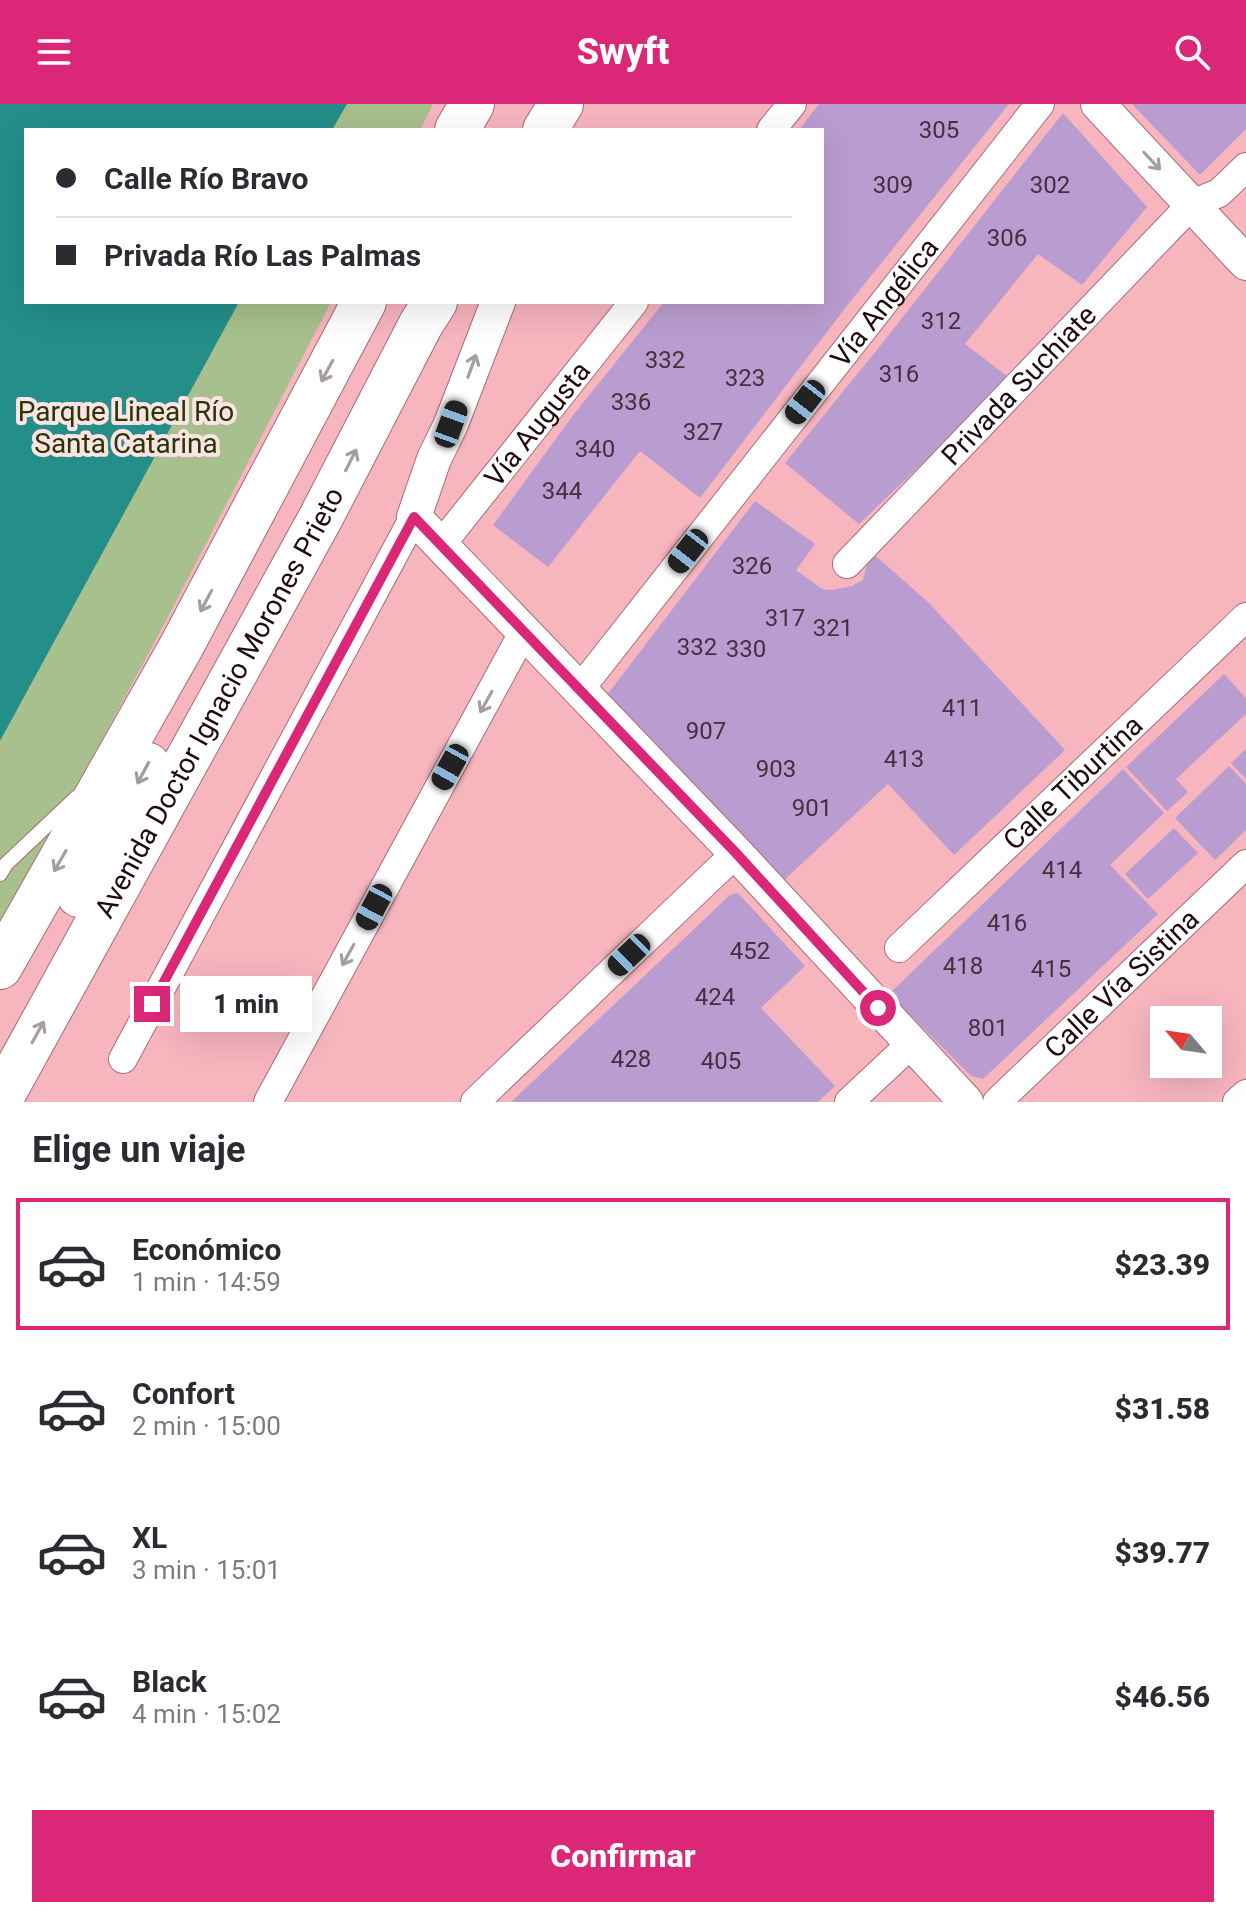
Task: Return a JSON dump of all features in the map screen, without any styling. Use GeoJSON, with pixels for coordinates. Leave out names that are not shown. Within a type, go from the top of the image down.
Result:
{"type":"FeatureCollection","features":[{"type":"Feature","properties":{"kind":"main road"},"geometry":{"type":"LineString","coordinates":[[458,128],[472,104]]}},
{"type":"Feature","properties":{"kind":"main road"},"geometry":{"type":"LineString","coordinates":[[546,128],[561,104]]}},
{"type":"Feature","properties":{"kind":"main road"},"geometry":{"type":"LineString","coordinates":[[0,967],[181,647],[363,304]]}},
{"type":"Feature","properties":{"kind":"main road","name":"Avenida Doctor Ignacio Morones Prieto"},"geometry":{"type":"LineString","coordinates":[[0,1100],[320,519],[434,304]]}},
{"type":"Feature","properties":{"kind":"main road"},"geometry":{"type":"LineString","coordinates":[[0,1041],[165,732],[177,698],[181,647]]}},
{"type":"Feature","properties":{"kind":"street"},"geometry":{"type":"LineString","coordinates":[[567,128],[575,104]]}},
{"type":"Feature","properties":{"kind":"street"},"geometry":{"type":"LineString","coordinates":[[773,128],[792,104]]}},
{"type":"Feature","properties":{"kind":"street","name":"Vía Angélica"},"geometry":{"type":"LineString","coordinates":[[580,689],[1040,104]]}},
{"type":"Feature","properties":{"kind":"street"},"geometry":{"type":"LineString","coordinates":[[1098,104],[1246,263]]}},
{"type":"Feature","properties":{"kind":"street","name":"Privada Suchiate"},"geometry":{"type":"LineString","coordinates":[[847,564],[1192,204],[1219,193],[1246,167]]}},
{"type":"Feature","properties":{"kind":"street"},"geometry":{"type":"LineString","coordinates":[[123,1059],[414,517],[434,459],[451,424],[497,304]]}},
{"type":"Feature","properties":{"kind":"street","name":"Vía Augusta"},"geometry":{"type":"LineString","coordinates":[[440,546],[632,304]]}},
{"type":"Feature","properties":{"kind":"street"},"geometry":{"type":"LineString","coordinates":[[414,517],[736,853],[966,1102]]}},
{"type":"Feature","properties":{"kind":"street","name":"Calle Tiburtina"},"geometry":{"type":"LineString","coordinates":[[899,948],[1246,617]]}},
{"type":"Feature","properties":{"kind":"street"},"geometry":{"type":"LineString","coordinates":[[268,1102],[523,633]]}},
{"type":"Feature","properties":{"kind":"street"},"geometry":{"type":"LineString","coordinates":[[475,1102],[736,853]]}},
{"type":"Feature","properties":{"kind":"street","name":"Calle Vía Sistina"},"geometry":{"type":"LineString","coordinates":[[997,1102],[1246,864]]}},
{"type":"Feature","properties":{"kind":"street"},"geometry":{"type":"LineString","coordinates":[[849,1102],[911,1044]]}},
{"type":"Feature","properties":{"kind":"street"},"geometry":{"type":"LineString","coordinates":[[1237,1102],[1246,1094]]}},
{"type":"Feature","properties":{"kind":"lane"},"geometry":{"type":"LineString","coordinates":[[0,874],[6,864],[118,759]]}},
{"type":"Feature","properties":{"kind":"green space","name":"Parque Lineal Río Santa Catarina"},"geometry":{"type":"Polygon","coordinates":[[[0,104],[433,104],[421,128],[24,128],[24,304],[330,304],[170,613],[0,930],[0,104]]]}},
{"type":"Feature","properties":{"kind":"water"},"geometry":{"type":"Polygon","coordinates":[[[0,104],[347,104],[333,128],[24,128],[24,304],[238,304],[0,741],[0,104]]]}},
{"type":"Feature","properties":{"kind":"building"},"geometry":{"type":"Polygon","coordinates":[[[819,104],[1009,104],[846,307],[700,498],[640,451],[548,567],[493,525],[574,414],[662,304],[824,304],[824,128],[801,128],[819,104]]]}},
{"type":"Feature","properties":{"kind":"building"},"geometry":{"type":"Polygon","coordinates":[[[1132,104],[1246,104],[1246,129],[1200,175],[1132,104]]]}},
{"type":"Feature","properties":{"kind":"building"},"geometry":{"type":"Polygon","coordinates":[[[1063,113],[1147,207],[1082,285],[1038,254],[965,344],[1007,376],[950,437],[859,524],[785,463],[1063,113]]]}},
{"type":"Feature","properties":{"kind":"building"},"geometry":{"type":"Polygon","coordinates":[[[755,501],[815,544],[796,570],[822,589],[852,586],[863,580],[870,551],[928,602],[1065,750],[954,855],[888,784],[783,881],[607,695],[755,501]]]}},
{"type":"Feature","properties":{"kind":"building"},"geometry":{"type":"Polygon","coordinates":[[[1224,674],[1246,698],[1246,714],[1176,779],[1188,792],[1167,811],[1126,767],[1224,674]]]}},
{"type":"Feature","properties":{"kind":"building"},"geometry":{"type":"Polygon","coordinates":[[[1246,749],[1246,779],[1231,763],[1246,749]]]}},
{"type":"Feature","properties":{"kind":"building"},"geometry":{"type":"Polygon","coordinates":[[[1229,766],[1246,784],[1246,830],[1215,860],[1175,818],[1229,766]]]}},
{"type":"Feature","properties":{"kind":"building"},"geometry":{"type":"Polygon","coordinates":[[[1123,769],[1164,813],[1110,865],[1158,914],[983,1079],[971,1076],[889,994],[1123,769]]]}},
{"type":"Feature","properties":{"kind":"building"},"geometry":{"type":"Polygon","coordinates":[[[1174,828],[1198,853],[1148,899],[1125,874],[1174,828]]]}},
{"type":"Feature","properties":{"kind":"building"},"geometry":{"type":"Polygon","coordinates":[[[738,893],[805,966],[761,1008],[835,1086],[818,1102],[511,1102],[730,895],[738,893]]]}},
{"type":"Feature","properties":{"kind":"route"},"geometry":{"type":"LineString","coordinates":[[152,1004],[414,517],[736,853],[878,1008]]}}]}
